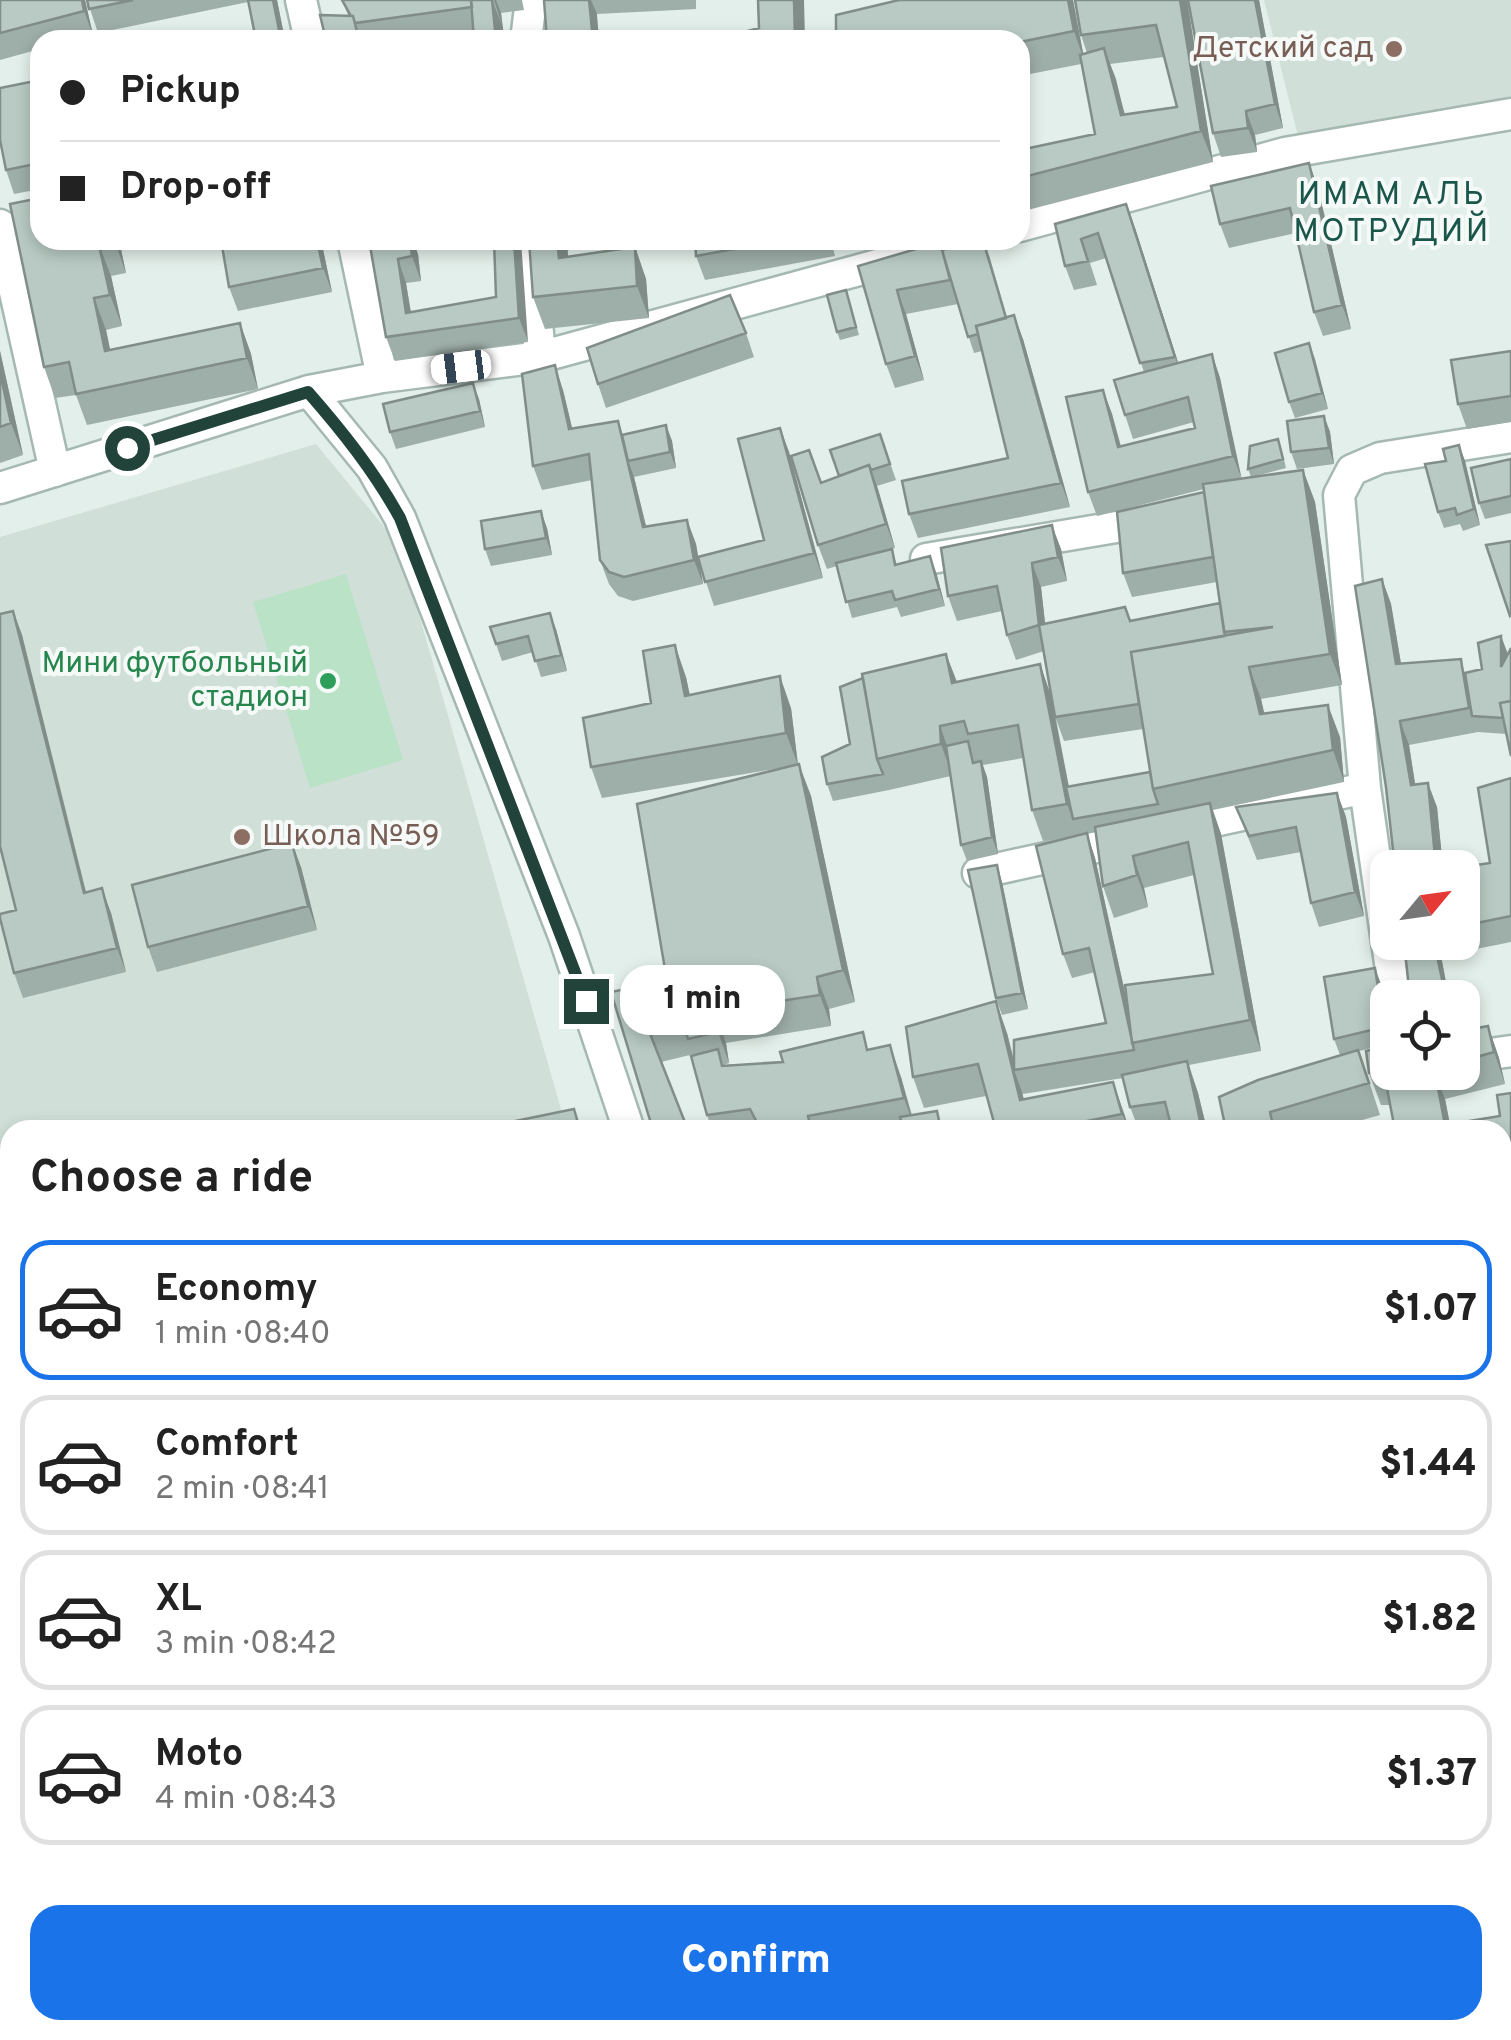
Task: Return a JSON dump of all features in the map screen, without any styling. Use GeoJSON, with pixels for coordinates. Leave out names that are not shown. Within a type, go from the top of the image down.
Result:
{"type":"FeatureCollection","features":[{"type":"Feature","properties":{"kind":"street"},"geometry":{"type":"LineString","coordinates":[[301,0],[308,30]]}},
{"type":"Feature","properties":{"kind":"street"},"geometry":{"type":"LineString","coordinates":[[527,30],[530,0]]}},
{"type":"Feature","properties":{"kind":"street"},"geometry":{"type":"LineString","coordinates":[[1030,223],[1285,154],[1511,114]]}},
{"type":"Feature","properties":{"kind":"street"},"geometry":{"type":"LineString","coordinates":[[0,224],[55,471]]}},
{"type":"Feature","properties":{"kind":"street"},"geometry":{"type":"LineString","coordinates":[[355,250],[382,377]]}},
{"type":"Feature","properties":{"kind":"street"},"geometry":{"type":"LineString","coordinates":[[531,250],[540,358]]}},
{"type":"Feature","properties":{"kind":"street"},"geometry":{"type":"LineString","coordinates":[[0,488],[308,392],[382,377],[540,358],[933,250]]}},
{"type":"Feature","properties":{"kind":"street"},"geometry":{"type":"LineString","coordinates":[[308,392],[372,468],[400,518],[564,936],[625,1120]]}},
{"type":"Feature","properties":{"kind":"street"},"geometry":{"type":"LineString","coordinates":[[1393,980],[1366,788],[1339,495],[1352,470],[1380,458],[1511,437]]}},
{"type":"Feature","properties":{"kind":"street"},"geometry":{"type":"LineString","coordinates":[[1307,489],[1346,480]]}},
{"type":"Feature","properties":{"kind":"street"},"geometry":{"type":"LineString","coordinates":[[926,559],[1190,513]]}},
{"type":"Feature","properties":{"kind":"street"},"geometry":{"type":"LineString","coordinates":[[978,873],[1366,788]]}},
{"type":"Feature","properties":{"kind":"street"},"geometry":{"type":"LineString","coordinates":[[1480,1055],[1511,1051]]}},
{"type":"Feature","properties":{"kind":"shaded area","name":"Детский сад"},"geometry":{"type":"Polygon","coordinates":[[[1264,0],[1511,0],[1511,98],[1298,136],[1264,0]]]}},
{"type":"Feature","properties":{"kind":"shaded area","name":"Школа №59"},"geometry":{"type":"Polygon","coordinates":[[[316,444],[399,545],[564,1120],[0,1120],[0,537],[316,444]]]}},
{"type":"Feature","properties":{"kind":"green space","name":"Мини футбольный стадион"},"geometry":{"type":"Polygon","coordinates":[[[346,574],[403,760],[310,788],[253,602],[346,574]]]}},
{"type":"Feature","properties":{"kind":"building"},"geometry":{"type":"Polygon","coordinates":[[[0,0],[82,0],[84,11],[0,33],[0,0]]]}},
{"type":"Feature","properties":{"kind":"building"},"geometry":{"type":"Polygon","coordinates":[[[87,0],[133,0],[89,9],[87,0]]]}},
{"type":"Feature","properties":{"kind":"building"},"geometry":{"type":"Polygon","coordinates":[[[248,0],[273,0],[279,30],[254,30],[248,0]]]}},
{"type":"Feature","properties":{"kind":"building"},"geometry":{"type":"Polygon","coordinates":[[[342,0],[471,0],[472,7],[355,23],[342,0]]]}},
{"type":"Feature","properties":{"kind":"building"},"geometry":{"type":"Polygon","coordinates":[[[471,0],[492,0],[495,30],[473,30],[471,0]]]}},
{"type":"Feature","properties":{"kind":"building"},"geometry":{"type":"Polygon","coordinates":[[[544,0],[589,0],[592,30],[546,30],[544,0]]]}},
{"type":"Feature","properties":{"kind":"building"},"geometry":{"type":"Polygon","coordinates":[[[758,0],[794,0],[795,30],[752,30],[759,28],[758,0]]]}},
{"type":"Feature","properties":{"kind":"building"},"geometry":{"type":"Polygon","coordinates":[[[899,0],[1068,0],[1074,31],[1030,40],[1030,30],[836,30],[836,15],[899,0]]]}},
{"type":"Feature","properties":{"kind":"building"},"geometry":{"type":"Polygon","coordinates":[[[1075,0],[1180,0],[1201,131],[1030,175],[1030,148],[1095,134],[1080,55],[1104,48],[1121,115],[1177,107],[1156,25],[1081,35],[1075,0]]]}},
{"type":"Feature","properties":{"kind":"building"},"geometry":{"type":"Polygon","coordinates":[[[1188,0],[1255,0],[1275,104],[1246,111],[1248,128],[1213,133],[1188,0]]]}},
{"type":"Feature","properties":{"kind":"building"},"geometry":{"type":"Polygon","coordinates":[[[320,15],[353,16],[356,30],[324,30],[320,15]]]}},
{"type":"Feature","properties":{"kind":"building"},"geometry":{"type":"Polygon","coordinates":[[[30,82],[30,165],[6,170],[0,140],[0,88],[30,82]]]}},
{"type":"Feature","properties":{"kind":"building"},"geometry":{"type":"Polygon","coordinates":[[[1309,163],[1342,305],[1314,312],[1290,208],[1220,224],[1211,186],[1309,163]]]}},
{"type":"Feature","properties":{"kind":"building"},"geometry":{"type":"Polygon","coordinates":[[[30,200],[30,250],[100,250],[110,295],[94,298],[105,351],[240,323],[247,358],[76,394],[69,362],[44,367],[10,204],[30,200]]]}},
{"type":"Feature","properties":{"kind":"building"},"geometry":{"type":"Polygon","coordinates":[[[1126,204],[1175,357],[1140,363],[1098,233],[1081,239],[1088,261],[1065,266],[1055,224],[1126,204]]]}},
{"type":"Feature","properties":{"kind":"building"},"geometry":{"type":"Polygon","coordinates":[[[223,250],[319,250],[323,268],[229,287],[223,250]]]}},
{"type":"Feature","properties":{"kind":"building"},"geometry":{"type":"Polygon","coordinates":[[[371,250],[411,250],[412,256],[398,259],[406,313],[496,297],[494,250],[515,250],[519,318],[386,337],[371,250]]]}},
{"type":"Feature","properties":{"kind":"building"},"geometry":{"type":"Polygon","coordinates":[[[530,250],[558,250],[559,258],[635,250],[637,286],[533,297],[530,250]]]}},
{"type":"Feature","properties":{"kind":"building"},"geometry":{"type":"Polygon","coordinates":[[[696,250],[729,250],[696,256],[696,250]]]}},
{"type":"Feature","properties":{"kind":"building"},"geometry":{"type":"Polygon","coordinates":[[[913,250],[942,250],[950,280],[897,290],[915,356],[886,364],[858,266],[913,250]]]}},
{"type":"Feature","properties":{"kind":"building"},"geometry":{"type":"Polygon","coordinates":[[[942,250],[986,250],[1006,318],[976,326],[978,334],[968,337],[942,250]]]}},
{"type":"Feature","properties":{"kind":"building"},"geometry":{"type":"Polygon","coordinates":[[[846,290],[856,327],[837,332],[827,295],[846,290]]]}},
{"type":"Feature","properties":{"kind":"building"},"geometry":{"type":"Polygon","coordinates":[[[730,295],[746,333],[598,384],[587,348],[730,295]]]}},
{"type":"Feature","properties":{"kind":"building"},"geometry":{"type":"Polygon","coordinates":[[[1014,315],[1061,483],[909,514],[902,481],[1008,458],[976,326],[1014,315]]]}},
{"type":"Feature","properties":{"kind":"building"},"geometry":{"type":"Polygon","coordinates":[[[1309,343],[1322,393],[1289,402],[1275,353],[1309,343]]]}},
{"type":"Feature","properties":{"kind":"building"},"geometry":{"type":"Polygon","coordinates":[[[1511,351],[1511,396],[1458,404],[1451,360],[1511,351]]]}},
{"type":"Feature","properties":{"kind":"building"},"geometry":{"type":"Polygon","coordinates":[[[1212,354],[1233,456],[1088,492],[1066,397],[1103,390],[1118,447],[1195,428],[1188,397],[1125,415],[1114,380],[1212,354]]]}},
{"type":"Feature","properties":{"kind":"building"},"geometry":{"type":"Polygon","coordinates":[[[555,365],[569,429],[618,421],[643,527],[687,520],[694,560],[624,577],[609,572],[600,560],[589,454],[533,466],[522,374],[555,365]]]}},
{"type":"Feature","properties":{"kind":"building"},"geometry":{"type":"Polygon","coordinates":[[[0,372],[11,423],[0,427],[0,372]]]}},
{"type":"Feature","properties":{"kind":"building"},"geometry":{"type":"Polygon","coordinates":[[[473,383],[480,411],[390,432],[383,404],[473,383]]]}},
{"type":"Feature","properties":{"kind":"building"},"geometry":{"type":"Polygon","coordinates":[[[1324,416],[1329,448],[1291,452],[1287,421],[1324,416]]]}},
{"type":"Feature","properties":{"kind":"building"},"geometry":{"type":"Polygon","coordinates":[[[666,425],[670,452],[628,461],[622,435],[666,425]]]}},
{"type":"Feature","properties":{"kind":"building"},"geometry":{"type":"Polygon","coordinates":[[[780,428],[814,553],[705,582],[698,557],[764,540],[738,439],[780,428]]]}},
{"type":"Feature","properties":{"kind":"building"},"geometry":{"type":"Polygon","coordinates":[[[880,434],[890,464],[871,470],[869,465],[839,476],[830,450],[880,434]]]}},
{"type":"Feature","properties":{"kind":"building"},"geometry":{"type":"Polygon","coordinates":[[[1278,439],[1283,459],[1248,469],[1250,446],[1278,439]]]}},
{"type":"Feature","properties":{"kind":"building"},"geometry":{"type":"Polygon","coordinates":[[[1459,445],[1474,509],[1457,515],[1455,508],[1438,512],[1425,464],[1446,461],[1443,449],[1459,445]]]}},
{"type":"Feature","properties":{"kind":"building"},"geometry":{"type":"Polygon","coordinates":[[[809,450],[821,483],[869,465],[886,524],[818,545],[791,456],[809,450]]]}},
{"type":"Feature","properties":{"kind":"building"},"geometry":{"type":"Polygon","coordinates":[[[1511,459],[1511,496],[1479,503],[1471,468],[1511,459]]]}},
{"type":"Feature","properties":{"kind":"building"},"geometry":{"type":"Polygon","coordinates":[[[1303,470],[1330,654],[1249,667],[1260,714],[1328,705],[1333,750],[1153,789],[1131,652],[1273,627],[1224,632],[1203,484],[1303,470]]]}},
{"type":"Feature","properties":{"kind":"building"},"geometry":{"type":"Polygon","coordinates":[[[1204,492],[1213,557],[1123,573],[1117,512],[1204,492]]]}},
{"type":"Feature","properties":{"kind":"building"},"geometry":{"type":"Polygon","coordinates":[[[541,511],[546,538],[485,549],[481,521],[541,511]]]}},
{"type":"Feature","properties":{"kind":"building"},"geometry":{"type":"Polygon","coordinates":[[[1052,525],[1058,557],[1032,563],[1039,625],[1007,635],[997,586],[948,596],[941,548],[1052,525]]]}},
{"type":"Feature","properties":{"kind":"building"},"geometry":{"type":"Polygon","coordinates":[[[1511,541],[1511,615],[1510,616],[1486,545],[1511,541]]]}},
{"type":"Feature","properties":{"kind":"building"},"geometry":{"type":"Polygon","coordinates":[[[892,549],[895,565],[930,556],[939,589],[895,600],[892,591],[846,602],[836,563],[892,549]]]}},
{"type":"Feature","properties":{"kind":"building"},"geometry":{"type":"Polygon","coordinates":[[[1382,579],[1396,664],[1461,659],[1469,708],[1400,721],[1411,785],[1428,783],[1434,850],[1393,850],[1355,586],[1382,579]]]}},
{"type":"Feature","properties":{"kind":"building"},"geometry":{"type":"Polygon","coordinates":[[[1220,603],[1225,636],[1131,652],[1139,704],[1055,717],[1039,625],[1125,607],[1130,621],[1220,603]]]}},
{"type":"Feature","properties":{"kind":"building"},"geometry":{"type":"Polygon","coordinates":[[[13,611],[84,893],[102,888],[117,948],[14,973],[0,918],[0,914],[16,910],[0,846],[0,614],[13,611]]]}},
{"type":"Feature","properties":{"kind":"building"},"geometry":{"type":"Polygon","coordinates":[[[550,613],[561,655],[535,661],[528,636],[496,644],[490,627],[550,613]]]}},
{"type":"Feature","properties":{"kind":"building"},"geometry":{"type":"Polygon","coordinates":[[[1501,636],[1501,667],[1511,648],[1511,701],[1500,703],[1503,718],[1472,716],[1465,673],[1482,669],[1478,643],[1501,636]]]}},
{"type":"Feature","properties":{"kind":"building"},"geometry":{"type":"Polygon","coordinates":[[[675,645],[685,696],[780,676],[786,733],[591,767],[583,718],[651,703],[643,651],[675,645]]]}},
{"type":"Feature","properties":{"kind":"building"},"geometry":{"type":"Polygon","coordinates":[[[946,654],[952,683],[1040,664],[1067,804],[1032,810],[1018,725],[968,734],[964,721],[940,726],[941,744],[877,759],[862,674],[946,654]]]}},
{"type":"Feature","properties":{"kind":"building"},"geometry":{"type":"Polygon","coordinates":[[[863,678],[883,774],[827,784],[822,757],[850,744],[840,687],[863,678]]]}},
{"type":"Feature","properties":{"kind":"building"},"geometry":{"type":"Polygon","coordinates":[[[1511,701],[1511,756],[1500,703],[1511,701]]]}},
{"type":"Feature","properties":{"kind":"building"},"geometry":{"type":"Polygon","coordinates":[[[968,741],[973,763],[981,761],[992,837],[961,845],[946,746],[968,741]]]}},
{"type":"Feature","properties":{"kind":"building"},"geometry":{"type":"Polygon","coordinates":[[[799,764],[843,970],[817,977],[820,995],[715,1011],[718,1032],[688,1039],[683,1022],[649,1031],[684,1120],[650,1120],[611,992],[667,981],[637,804],[799,764]]]}},
{"type":"Feature","properties":{"kind":"building"},"geometry":{"type":"Polygon","coordinates":[[[1150,772],[1158,804],[1073,819],[1066,787],[1150,772]]]}},
{"type":"Feature","properties":{"kind":"building"},"geometry":{"type":"Polygon","coordinates":[[[1511,778],[1511,916],[1480,922],[1480,865],[1490,863],[1478,788],[1511,778]]]}},
{"type":"Feature","properties":{"kind":"building"},"geometry":{"type":"Polygon","coordinates":[[[1337,793],[1355,892],[1311,903],[1296,827],[1249,836],[1236,807],[1337,793]]]}},
{"type":"Feature","properties":{"kind":"building"},"geometry":{"type":"Polygon","coordinates":[[[1210,803],[1250,1020],[1132,1043],[1125,985],[1213,974],[1188,842],[1133,856],[1137,875],[1103,886],[1095,827],[1210,803]]]}},
{"type":"Feature","properties":{"kind":"building"},"geometry":{"type":"Polygon","coordinates":[[[1087,833],[1134,1050],[1014,1070],[1014,1040],[1106,1023],[1089,948],[1063,954],[1036,846],[1087,833]]]}},
{"type":"Feature","properties":{"kind":"building"},"geometry":{"type":"Polygon","coordinates":[[[292,843],[308,906],[148,947],[132,885],[292,843]]]}},
{"type":"Feature","properties":{"kind":"building"},"geometry":{"type":"Polygon","coordinates":[[[997,865],[1022,993],[996,998],[968,870],[997,865]]]}},
{"type":"Feature","properties":{"kind":"building"},"geometry":{"type":"Polygon","coordinates":[[[1406,960],[1438,960],[1442,980],[1408,980],[1406,960]]]}},
{"type":"Feature","properties":{"kind":"building"},"geometry":{"type":"Polygon","coordinates":[[[1375,968],[1377,980],[1370,980],[1370,1030],[1334,1039],[1324,977],[1375,968]]]}},
{"type":"Feature","properties":{"kind":"building"},"geometry":{"type":"Polygon","coordinates":[[[996,1001],[1020,1100],[1113,1082],[1122,1114],[1092,1120],[993,1120],[978,1064],[913,1077],[906,1027],[996,1001]]]}},
{"type":"Feature","properties":{"kind":"building"},"geometry":{"type":"Polygon","coordinates":[[[1488,1026],[1494,1052],[1480,1056],[1480,1028],[1488,1026]]]}},
{"type":"Feature","properties":{"kind":"building"},"geometry":{"type":"Polygon","coordinates":[[[863,1032],[867,1050],[890,1045],[904,1098],[808,1116],[809,1120],[756,1120],[750,1109],[707,1115],[691,1056],[718,1049],[722,1066],[783,1062],[780,1052],[863,1032]]]}},
{"type":"Feature","properties":{"kind":"building"},"geometry":{"type":"Polygon","coordinates":[[[1358,1050],[1369,1083],[1270,1112],[1272,1120],[1224,1120],[1219,1097],[1258,1080],[1358,1050]]]}},
{"type":"Feature","properties":{"kind":"building"},"geometry":{"type":"Polygon","coordinates":[[[1187,1061],[1200,1120],[1170,1120],[1165,1102],[1130,1107],[1122,1075],[1187,1061]]]}},
{"type":"Feature","properties":{"kind":"building"},"geometry":{"type":"Polygon","coordinates":[[[1387,1090],[1438,1090],[1444,1120],[1393,1120],[1387,1090]]]}},
{"type":"Feature","properties":{"kind":"building"},"geometry":{"type":"Polygon","coordinates":[[[1511,1093],[1511,1120],[1476,1120],[1500,1116],[1497,1095],[1511,1093]]]}},
{"type":"Feature","properties":{"kind":"building"},"geometry":{"type":"Polygon","coordinates":[[[574,1109],[577,1120],[520,1120],[574,1109]]]}},
{"type":"Feature","properties":{"kind":"building"},"geometry":{"type":"Polygon","coordinates":[[[937,1111],[939,1120],[901,1120],[900,1117],[937,1111]]]}},
{"type":"Feature","properties":{"kind":"place","name":"Детский сад"},"geometry":{"type":"Point","coordinates":[1394,49]}},
{"type":"Feature","properties":{"kind":"place","name":"Мини футбольный стадион"},"geometry":{"type":"Point","coordinates":[328,681]}},
{"type":"Feature","properties":{"kind":"place","name":"Школа №59"},"geometry":{"type":"Point","coordinates":[242,837]}},
{"type":"Feature","properties":{"kind":"district","name":"ИМАМ АЛЬ МОТРУДИЙ"},"geometry":{"type":"Point","coordinates":[1392,214]}},
{"type":"Feature","properties":{"kind":"route"},"geometry":{"type":"LineString","coordinates":[[127,448],[308,392],[330,417],[372,468],[400,518],[586,1001]]}}]}
